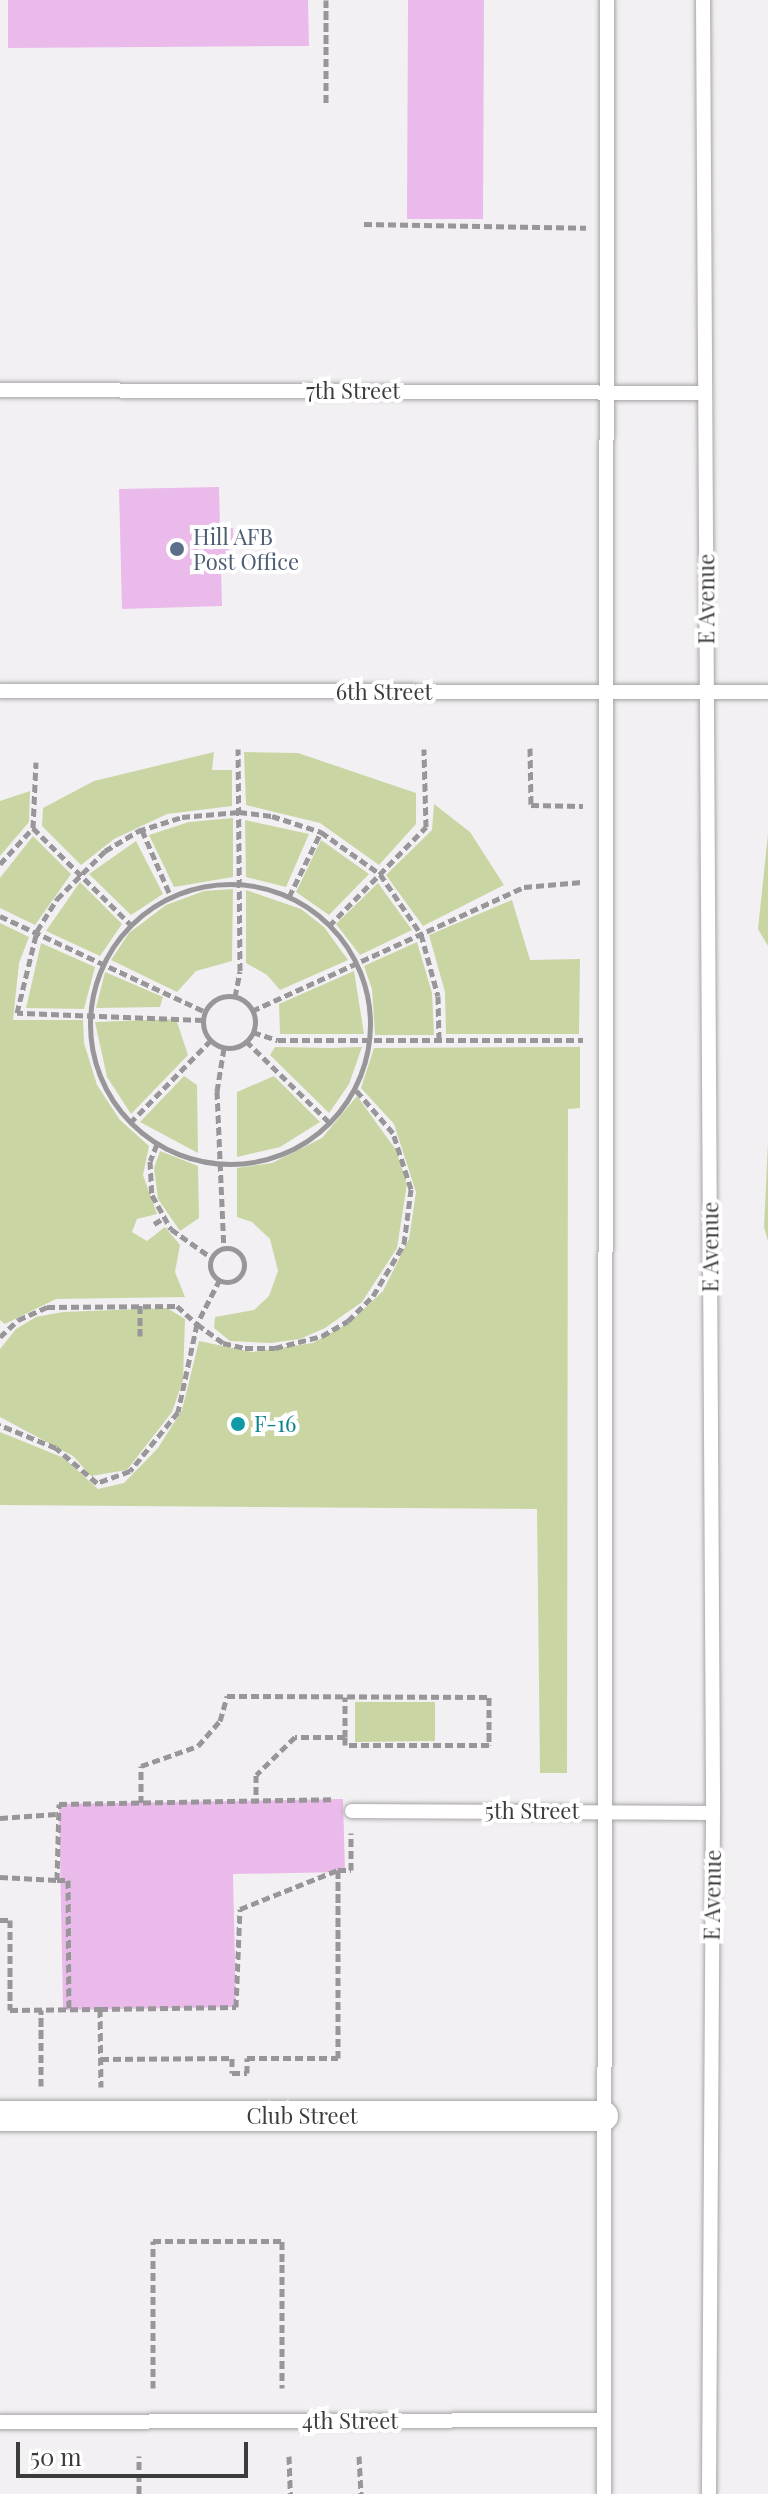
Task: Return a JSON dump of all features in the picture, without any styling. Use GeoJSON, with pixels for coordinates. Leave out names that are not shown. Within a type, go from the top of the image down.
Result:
{"type":"FeatureCollection","features":[{"type":"Feature","properties":{"kind":"street","name":"Club Street"},"geometry":{"type":"LineString","coordinates":[[0,2116],[603,2116]]}},
{"type":"Feature","properties":{"kind":"lane"},"geometry":{"type":"LineString","coordinates":[[604,2494],[607,0]]}},
{"type":"Feature","properties":{"kind":"lane","name":"E Avenue"},"geometry":{"type":"LineString","coordinates":[[703,0],[713,1813],[709,2494]]}},
{"type":"Feature","properties":{"kind":"lane","name":"7th Street"},"geometry":{"type":"LineString","coordinates":[[0,390],[705,393]]}},
{"type":"Feature","properties":{"kind":"lane","name":"6th Street"},"geometry":{"type":"LineString","coordinates":[[0,691],[768,692]]}},
{"type":"Feature","properties":{"kind":"lane","name":"5th Street"},"geometry":{"type":"LineString","coordinates":[[352,1811],[713,1813]]}},
{"type":"Feature","properties":{"kind":"lane","name":"4th Street"},"geometry":{"type":"LineString","coordinates":[[0,2422],[603,2420]]}},
{"type":"Feature","properties":{"kind":"path"},"geometry":{"type":"LineString","coordinates":[[326,0],[326,103]]}},
{"type":"Feature","properties":{"kind":"path"},"geometry":{"type":"LineString","coordinates":[[364,224],[607,228]]}},
{"type":"Feature","properties":{"kind":"path"},"geometry":{"type":"LineString","coordinates":[[530,748],[531,805],[583,806]]}},
{"type":"Feature","properties":{"kind":"path"},"geometry":{"type":"LineString","coordinates":[[235,997],[240,885],[238,749]]}},
{"type":"Feature","properties":{"kind":"path"},"geometry":{"type":"LineString","coordinates":[[329,926],[426,827],[424,749]]}},
{"type":"Feature","properties":{"kind":"path"},"geometry":{"type":"LineString","coordinates":[[0,864],[33,828],[36,762]]}},
{"type":"Feature","properties":{"kind":"path"},"geometry":{"type":"LineString","coordinates":[[203,1020],[177,1015],[90,1017],[17,1013],[37,931],[57,899],[105,851],[142,830],[182,817],[239,812],[321,832],[380,874],[421,934],[438,996],[439,1040]]}},
{"type":"Feature","properties":{"kind":"path"},"geometry":{"type":"LineString","coordinates":[[33,828],[131,925]]}},
{"type":"Feature","properties":{"kind":"path"},"geometry":{"type":"LineString","coordinates":[[142,830],[171,897]]}},
{"type":"Feature","properties":{"kind":"path"},"geometry":{"type":"LineString","coordinates":[[289,897],[321,832]]}},
{"type":"Feature","properties":{"kind":"path"},"geometry":{"type":"LineString","coordinates":[[252,1011],[524,887],[582,882]]}},
{"type":"Feature","properties":{"kind":"path"},"geometry":{"type":"LineString","coordinates":[[240,885],[289,897],[329,926],[357,964],[369,1009],[369,1042],[355,1089],[330,1123],[281,1154],[217,1164],[157,1144],[130,1123],[97,1070],[90,1017],[103,965],[131,925],[171,897],[206,886],[240,885]]}},
{"type":"Feature","properties":{"kind":"path"},"geometry":{"type":"LineString","coordinates":[[0,916],[206,1012]]}},
{"type":"Feature","properties":{"kind":"path"},"geometry":{"type":"LineString","coordinates":[[235,997],[252,1011],[253,1032],[246,1041],[224,1048],[211,1040],[203,1020],[215,1001],[235,997]]}},
{"type":"Feature","properties":{"kind":"path"},"geometry":{"type":"LineString","coordinates":[[253,1032],[278,1040],[583,1040]]}},
{"type":"Feature","properties":{"kind":"path"},"geometry":{"type":"LineString","coordinates":[[130,1123],[211,1040]]}},
{"type":"Feature","properties":{"kind":"path"},"geometry":{"type":"LineString","coordinates":[[246,1041],[330,1123]]}},
{"type":"Feature","properties":{"kind":"path"},"geometry":{"type":"LineString","coordinates":[[224,1048],[217,1091],[217,1164],[224,1249]]}},
{"type":"Feature","properties":{"kind":"path"},"geometry":{"type":"LineString","coordinates":[[0,1337],[18,1320],[47,1307],[177,1306],[223,1343],[245,1348],[300,1343],[348,1321],[391,1270],[410,1218],[408,1176],[393,1133],[355,1089]]}},
{"type":"Feature","properties":{"kind":"path"},"geometry":{"type":"LineString","coordinates":[[157,1144],[149,1178],[164,1218],[183,1239],[212,1258]]}},
{"type":"Feature","properties":{"kind":"path"},"geometry":{"type":"LineString","coordinates":[[154,1224],[164,1218]]}},
{"type":"Feature","properties":{"kind":"path"},"geometry":{"type":"LineString","coordinates":[[212,1258],[224,1249]]}},
{"type":"Feature","properties":{"kind":"path"},"geometry":{"type":"LineString","coordinates":[[212,1258],[212,1271],[220,1279],[237,1279],[244,1267],[240,1253],[224,1249]]}},
{"type":"Feature","properties":{"kind":"path"},"geometry":{"type":"LineString","coordinates":[[0,1425],[56,1448],[97,1483],[130,1471],[178,1412],[197,1324],[220,1279]]}},
{"type":"Feature","properties":{"kind":"path"},"geometry":{"type":"LineString","coordinates":[[140,1305],[140,1336]]}},
{"type":"Feature","properties":{"kind":"path"},"geometry":{"type":"LineString","coordinates":[[141,1803],[141,1766],[198,1746],[220,1721],[227,1696],[489,1697],[489,1745],[345,1745],[345,1697]]}},
{"type":"Feature","properties":{"kind":"path"},"geometry":{"type":"LineString","coordinates":[[256,1803],[256,1775],[295,1737],[345,1737]]}},
{"type":"Feature","properties":{"kind":"path"},"geometry":{"type":"LineString","coordinates":[[0,1920],[10,1920],[10,2010],[236,2007],[240,1909],[338,1870],[351,1870],[352,1801],[59,1804],[56,1814],[57,1880]]}},
{"type":"Feature","properties":{"kind":"path"},"geometry":{"type":"LineString","coordinates":[[0,1818],[56,1814]]}},
{"type":"Feature","properties":{"kind":"path"},"geometry":{"type":"LineString","coordinates":[[101,2059],[232,2058],[232,2073],[247,2073],[247,2058],[338,2058],[338,1870]]}},
{"type":"Feature","properties":{"kind":"path"},"geometry":{"type":"LineString","coordinates":[[0,1877],[68,1880],[69,2009]]}},
{"type":"Feature","properties":{"kind":"path"},"geometry":{"type":"LineString","coordinates":[[100,2009],[102,2101]]}},
{"type":"Feature","properties":{"kind":"path"},"geometry":{"type":"LineString","coordinates":[[41,2010],[41,2095]]}},
{"type":"Feature","properties":{"kind":"path"},"geometry":{"type":"LineString","coordinates":[[153,2388],[153,2241],[282,2241],[282,2388]]}},
{"type":"Feature","properties":{"kind":"path"},"geometry":{"type":"LineString","coordinates":[[139,2456],[139,2494]]}},
{"type":"Feature","properties":{"kind":"path"},"geometry":{"type":"LineString","coordinates":[[289,2456],[290,2494]]}},
{"type":"Feature","properties":{"kind":"path"},"geometry":{"type":"LineString","coordinates":[[359,2456],[361,2494]]}},
{"type":"Feature","properties":{"kind":"green space"},"geometry":{"type":"Polygon","coordinates":[[[214,752],[212,770],[232,770],[232,806],[167,814],[114,839],[81,865],[42,826],[43,808],[94,781],[214,752]]]}},
{"type":"Feature","properties":{"kind":"green space"},"geometry":{"type":"Polygon","coordinates":[[[244,752],[298,753],[416,793],[416,824],[379,865],[320,823],[246,805],[244,752]]]}},
{"type":"Feature","properties":{"kind":"green space"},"geometry":{"type":"Polygon","coordinates":[[[30,791],[29,822],[0,856],[0,801],[30,791]]]}},
{"type":"Feature","properties":{"kind":"green space"},"geometry":{"type":"Polygon","coordinates":[[[434,804],[470,832],[504,885],[423,926],[386,875],[432,830],[434,804]]]}},
{"type":"Feature","properties":{"kind":"green space"},"geometry":{"type":"Polygon","coordinates":[[[233,818],[233,877],[174,887],[149,835],[189,822],[233,818]]]}},
{"type":"Feature","properties":{"kind":"green space"},"geometry":{"type":"Polygon","coordinates":[[[245,820],[309,834],[286,887],[246,877],[245,820]]]}},
{"type":"Feature","properties":{"kind":"green space"},"geometry":{"type":"Polygon","coordinates":[[[768,834],[768,946],[758,929],[768,834]]]}},
{"type":"Feature","properties":{"kind":"green space"},"geometry":{"type":"Polygon","coordinates":[[[33,836],[71,874],[35,925],[0,908],[0,878],[33,836]]]}},
{"type":"Feature","properties":{"kind":"green space"},"geometry":{"type":"Polygon","coordinates":[[[321,840],[369,874],[329,915],[296,892],[321,840]]]}},
{"type":"Feature","properties":{"kind":"green space"},"geometry":{"type":"Polygon","coordinates":[[[136,841],[163,894],[131,915],[89,874],[136,841]]]}},
{"type":"Feature","properties":{"kind":"green space"},"geometry":{"type":"Polygon","coordinates":[[[80,882],[122,924],[100,956],[46,931],[80,882]]]}},
{"type":"Feature","properties":{"kind":"green space"},"geometry":{"type":"Polygon","coordinates":[[[378,883],[412,930],[360,955],[336,924],[378,883]]]}},
{"type":"Feature","properties":{"kind":"green space"},"geometry":{"type":"Polygon","coordinates":[[[233,889],[232,961],[196,971],[177,992],[111,960],[129,933],[166,905],[204,891],[233,889]]]}},
{"type":"Feature","properties":{"kind":"green space"},"geometry":{"type":"Polygon","coordinates":[[[246,890],[301,909],[324,927],[348,960],[280,990],[267,975],[246,963],[246,890]]]}},
{"type":"Feature","properties":{"kind":"green space"},"geometry":{"type":"Polygon","coordinates":[[[512,900],[530,960],[580,959],[579,1034],[446,1034],[445,992],[429,935],[512,900]]]}},
{"type":"Feature","properties":{"kind":"green space"},"geometry":{"type":"Polygon","coordinates":[[[0,923],[29,937],[19,963],[13,1020],[83,1020],[84,1043],[97,1085],[120,1120],[149,1146],[143,1175],[157,1214],[137,1219],[132,1232],[147,1241],[165,1227],[180,1245],[175,1272],[185,1297],[56,1299],[5,1324],[0,1320],[0,923]]]}},
{"type":"Feature","properties":{"kind":"green space"},"geometry":{"type":"Polygon","coordinates":[[[417,942],[432,993],[434,1035],[375,1035],[372,989],[364,966],[417,942]]]}},
{"type":"Feature","properties":{"kind":"green space"},"geometry":{"type":"Polygon","coordinates":[[[41,943],[95,967],[84,1009],[26,1008],[41,943]]]}},
{"type":"Feature","properties":{"kind":"green space"},"geometry":{"type":"Polygon","coordinates":[[[354,971],[364,1034],[280,1034],[279,1004],[354,971]]]}},
{"type":"Feature","properties":{"kind":"green space"},"geometry":{"type":"Polygon","coordinates":[[[105,972],[163,997],[160,1007],[96,1008],[105,972]]]}},
{"type":"Feature","properties":{"kind":"green space"},"geometry":{"type":"Polygon","coordinates":[[[176,1019],[188,1055],[131,1114],[107,1077],[95,1022],[176,1019]]]}},
{"type":"Feature","properties":{"kind":"green space"},"geometry":{"type":"Polygon","coordinates":[[[275,1047],[362,1047],[349,1084],[329,1113],[270,1055],[275,1047]]]}},
{"type":"Feature","properties":{"kind":"green space"},"geometry":{"type":"Polygon","coordinates":[[[580,1047],[580,1108],[568,1109],[567,1773],[540,1773],[537,1509],[0,1505],[0,1432],[64,1458],[98,1489],[124,1483],[158,1448],[182,1410],[199,1341],[252,1352],[313,1343],[350,1322],[383,1291],[409,1239],[416,1192],[394,1124],[361,1088],[374,1048],[580,1047]]]}},
{"type":"Feature","properties":{"kind":"green space"},"geometry":{"type":"Polygon","coordinates":[[[184,1076],[197,1085],[198,1153],[140,1122],[184,1076]]]}},
{"type":"Feature","properties":{"kind":"green space"},"geometry":{"type":"Polygon","coordinates":[[[274,1076],[320,1122],[280,1147],[237,1157],[237,1092],[274,1076]]]}},
{"type":"Feature","properties":{"kind":"green space"},"geometry":{"type":"Polygon","coordinates":[[[357,1096],[396,1150],[407,1184],[397,1248],[362,1302],[325,1328],[300,1339],[271,1343],[230,1341],[214,1328],[215,1317],[254,1310],[269,1296],[278,1271],[270,1239],[252,1222],[237,1217],[237,1168],[272,1163],[322,1138],[357,1096]]]}},
{"type":"Feature","properties":{"kind":"green space"},"geometry":{"type":"Polygon","coordinates":[[[768,1142],[768,1241],[764,1227],[768,1142]]]}},
{"type":"Feature","properties":{"kind":"green space"},"geometry":{"type":"Polygon","coordinates":[[[160,1151],[198,1166],[199,1218],[180,1231],[158,1199],[154,1168],[160,1151]]]}},
{"type":"Feature","properties":{"kind":"green space"},"geometry":{"type":"Polygon","coordinates":[[[167,1308],[185,1319],[183,1380],[172,1412],[127,1470],[91,1476],[73,1456],[0,1417],[0,1349],[16,1329],[36,1317],[63,1312],[167,1308]]]}},
{"type":"Feature","properties":{"kind":"green space"},"geometry":{"type":"Polygon","coordinates":[[[355,1702],[435,1702],[435,1741],[355,1742],[355,1702]]]}},
{"type":"Feature","properties":{"kind":"building"},"geometry":{"type":"Polygon","coordinates":[[[8,0],[308,0],[309,46],[8,48],[8,0]]]}},
{"type":"Feature","properties":{"kind":"building"},"geometry":{"type":"Polygon","coordinates":[[[408,0],[484,0],[483,219],[407,219],[408,0]]]}},
{"type":"Feature","properties":{"kind":"building","name":"Hill AFB Post Office"},"geometry":{"type":"Polygon","coordinates":[[[219,487],[220,528],[233,528],[234,570],[221,570],[222,606],[122,609],[119,489],[219,487]]]}},
{"type":"Feature","properties":{"kind":"building"},"geometry":{"type":"Polygon","coordinates":[[[343,1799],[345,1872],[233,1874],[236,2007],[63,2010],[59,1804],[343,1799]]]}},
{"type":"Feature","properties":{"kind":"place","name":"Hill AFB Post Office"},"geometry":{"type":"Point","coordinates":[177,549]}},
{"type":"Feature","properties":{"kind":"place","name":"F-16"},"geometry":{"type":"Point","coordinates":[238,1424]}}]}
